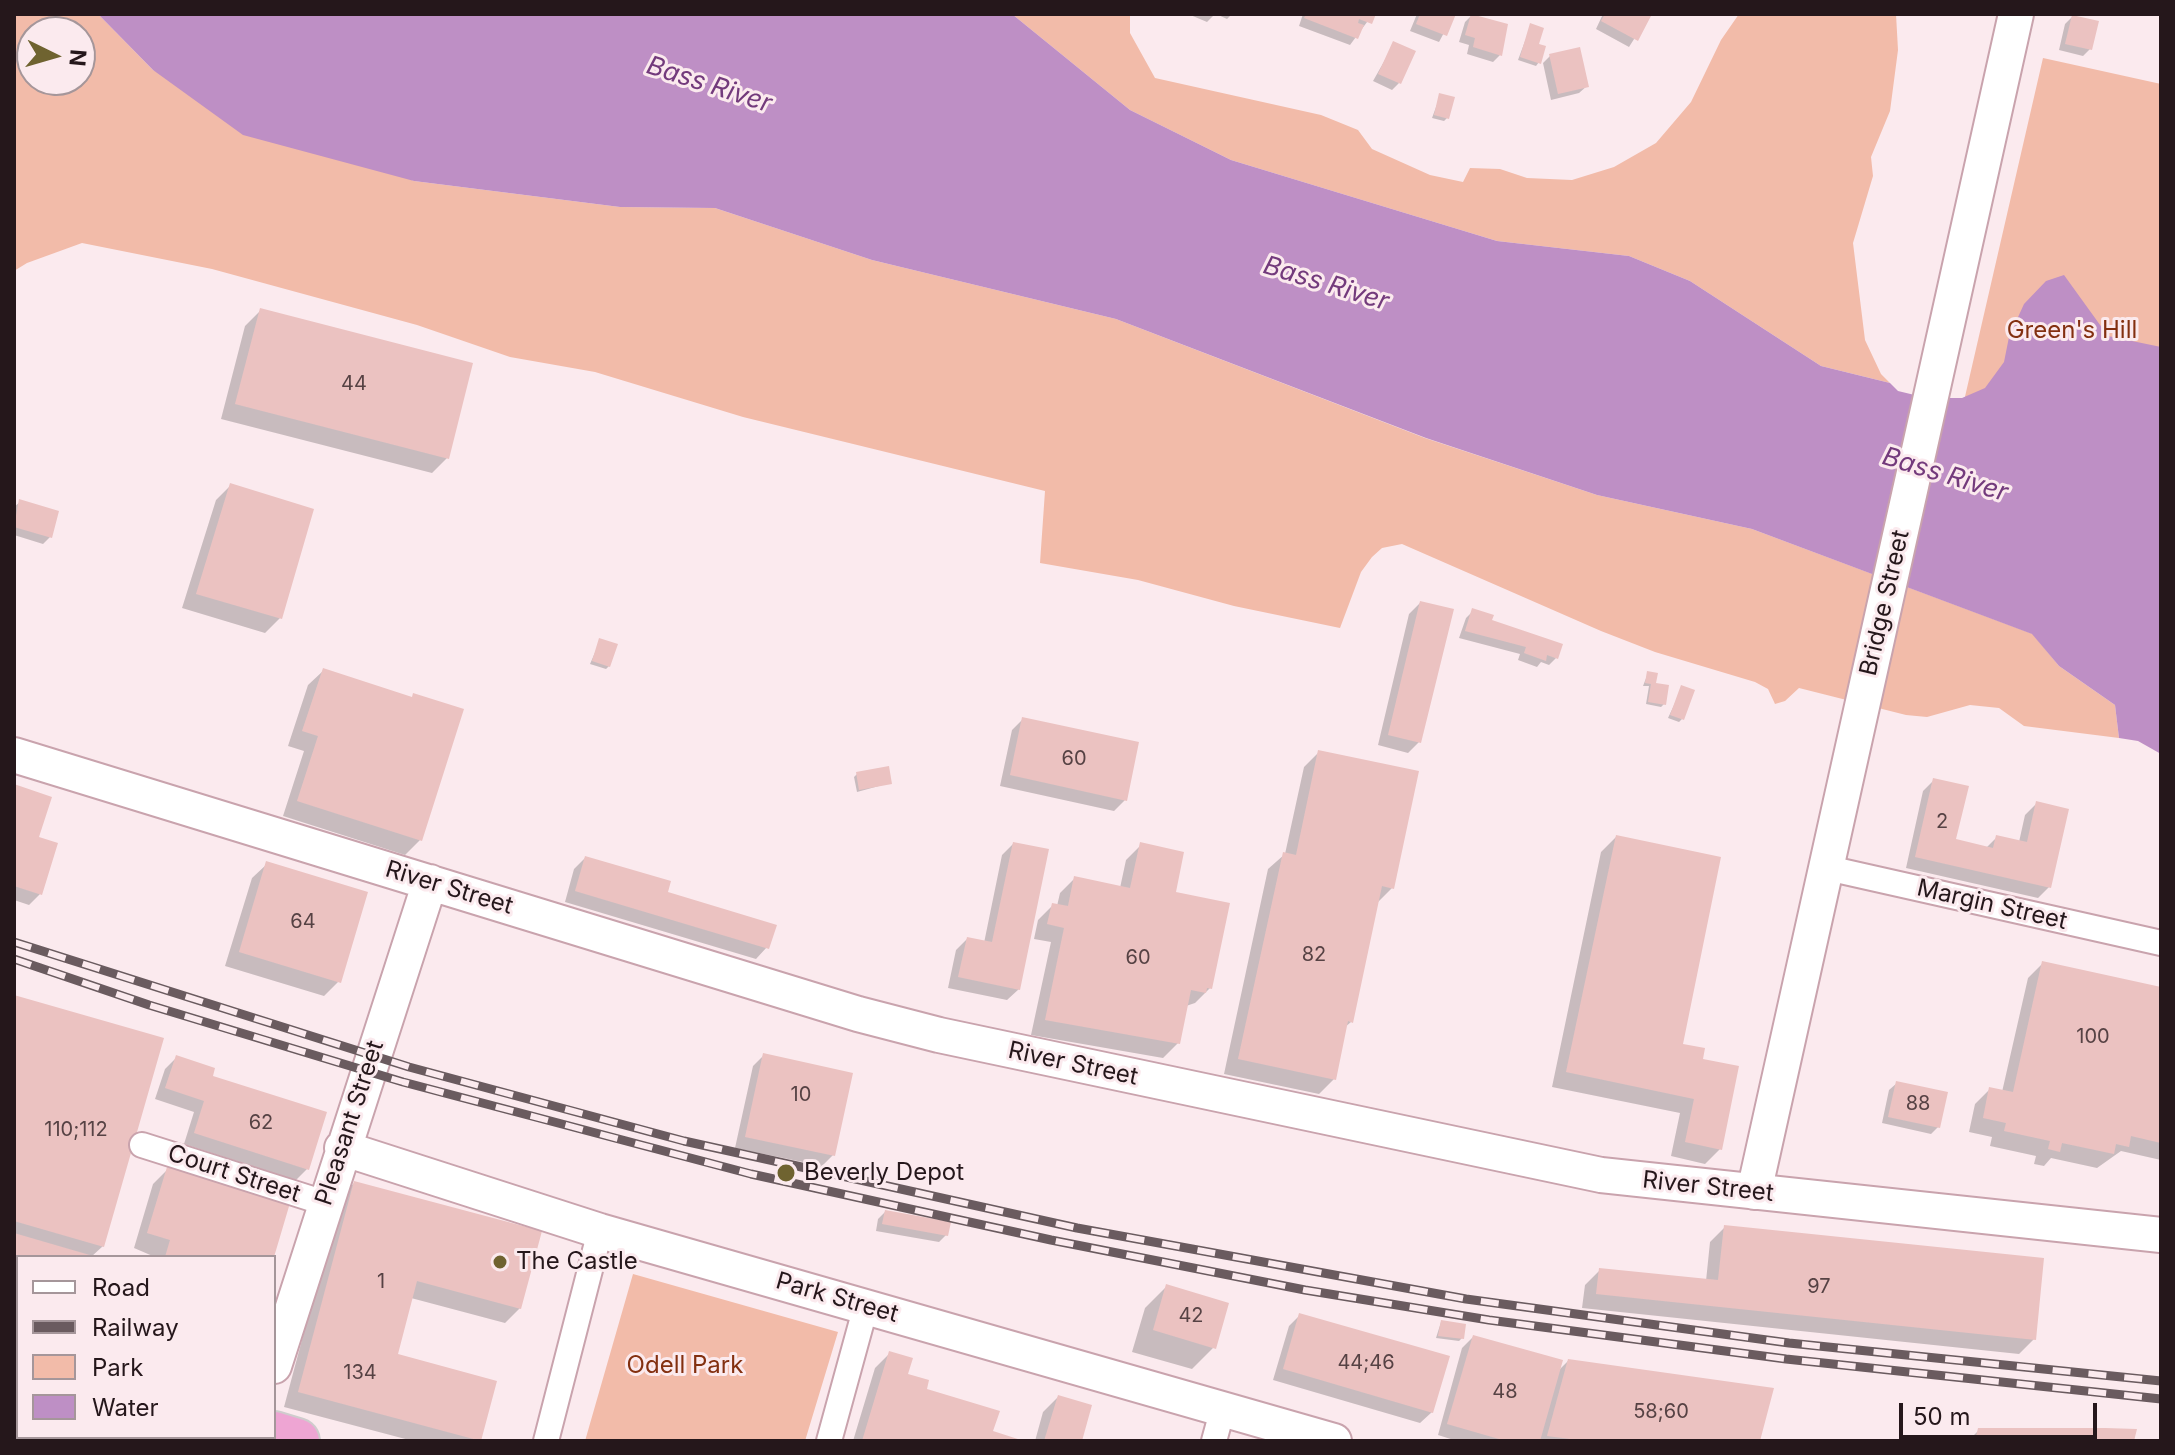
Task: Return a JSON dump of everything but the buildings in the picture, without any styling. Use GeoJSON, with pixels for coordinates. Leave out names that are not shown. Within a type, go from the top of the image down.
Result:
{"type":"FeatureCollection","features":[{"type":"Feature","properties":{"kind":"highway"},"geometry":{"type":"LineString","coordinates":[[276,1435],[297,1441]]}},
{"type":"Feature","properties":{"kind":"street","name":"Bridge Street"},"geometry":{"type":"LineString","coordinates":[[1754,1192],[1823,867],[2016,14]]}},
{"type":"Feature","properties":{"kind":"street","name":"River Street"},"geometry":{"type":"LineString","coordinates":[[14,755],[858,1014],[930,1033],[1544,1165],[1660,1183],[2161,1235]]}},
{"type":"Feature","properties":{"kind":"street","name":"Margin Street"},"geometry":{"type":"LineString","coordinates":[[1823,867],[2161,943]]}},
{"type":"Feature","properties":{"kind":"street","name":"Pleasant Street"},"geometry":{"type":"LineString","coordinates":[[276,1360],[430,882]]}},
{"type":"Feature","properties":{"kind":"street","name":"Court Street"},"geometry":{"type":"LineString","coordinates":[[142,1145],[325,1203]]}},
{"type":"Feature","properties":{"kind":"street","name":"Park Street"},"geometry":{"type":"LineString","coordinates":[[342,1148],[600,1231],[1334,1441]]}},
{"type":"Feature","properties":{"kind":"street"},"geometry":{"type":"LineString","coordinates":[[546,1441],[600,1231]]}},
{"type":"Feature","properties":{"kind":"street"},"geometry":{"type":"LineString","coordinates":[[829,1441],[866,1306]]}},
{"type":"Feature","properties":{"kind":"street"},"geometry":{"type":"LineString","coordinates":[[1214,1441],[1223,1408]]}},
{"type":"Feature","properties":{"kind":"green space"},"geometry":{"type":"Polygon","coordinates":[[[14,14],[98,14],[153,70],[414,181],[620,207],[715,208],[872,260],[1116,319],[1425,438],[1597,495],[1752,529],[2033,634],[2059,666],[2115,705],[2119,738],[2024,726],[1999,708],[1970,705],[1927,717],[1906,715],[1799,688],[1785,701],[1775,704],[1768,689],[1755,682],[1655,652],[1601,631],[1402,544],[1382,548],[1372,557],[1361,572],[1340,628],[1234,606],[1138,580],[1040,563],[1045,491],[743,417],[595,372],[510,357],[417,325],[212,269],[82,243],[27,263],[14,271],[14,14]]]}},
{"type":"Feature","properties":{"kind":"green space"},"geometry":{"type":"Polygon","coordinates":[[[1012,14],[1130,14],[1130,33],[1155,78],[1321,115],[1358,130],[1372,149],[1430,175],[1463,182],[1470,168],[1500,169],[1527,178],[1572,180],[1614,167],[1656,143],[1691,102],[1721,40],[1739,14],[1896,14],[1898,50],[1890,111],[1871,157],[1873,176],[1853,243],[1865,340],[1881,374],[1890,383],[1821,366],[1690,281],[1629,256],[1497,241],[1231,160],[1130,110],[1012,14]]]}},
{"type":"Feature","properties":{"kind":"green space","name":"Green's Hill"},"geometry":{"type":"Polygon","coordinates":[[[2043,58],[2161,84],[2161,428],[1961,414],[2043,58]]]}},
{"type":"Feature","properties":{"kind":"green space","name":"Odell Park"},"geometry":{"type":"Polygon","coordinates":[[[633,1274],[838,1332],[805,1441],[585,1441],[633,1274]]]}},
{"type":"Feature","properties":{"kind":"water","name":"Bass River"},"geometry":{"type":"Polygon","coordinates":[[[98,14],[1012,14],[1130,110],[1231,160],[1497,241],[1629,256],[1690,281],[1821,366],[1890,383],[1898,391],[1927,398],[1962,398],[1985,388],[2004,362],[2009,337],[2024,304],[2046,281],[2064,275],[2108,336],[2161,347],[2161,754],[2138,741],[2119,738],[2115,705],[2059,666],[2032,634],[1752,529],[1597,495],[1426,438],[1116,319],[872,260],[715,208],[620,207],[414,181],[243,135],[153,70],[98,14]]]}},
{"type":"Feature","properties":{"kind":"railway"},"geometry":{"type":"LineString","coordinates":[[14,942],[409,1067],[684,1141],[1077,1228],[1466,1299],[1789,1343],[2161,1381]]}},
{"type":"Feature","properties":{"kind":"railway"},"geometry":{"type":"LineString","coordinates":[[14,959],[149,1005],[403,1082],[751,1174],[1051,1240],[1305,1290],[1489,1320],[1786,1359],[2161,1399]]}},
{"type":"Feature","properties":{"kind":"place","name":"Beverly Depot"},"geometry":{"type":"Point","coordinates":[786,1173]}},
{"type":"Feature","properties":{"kind":"place","name":"The Castle"},"geometry":{"type":"Point","coordinates":[500,1262]}}]}
